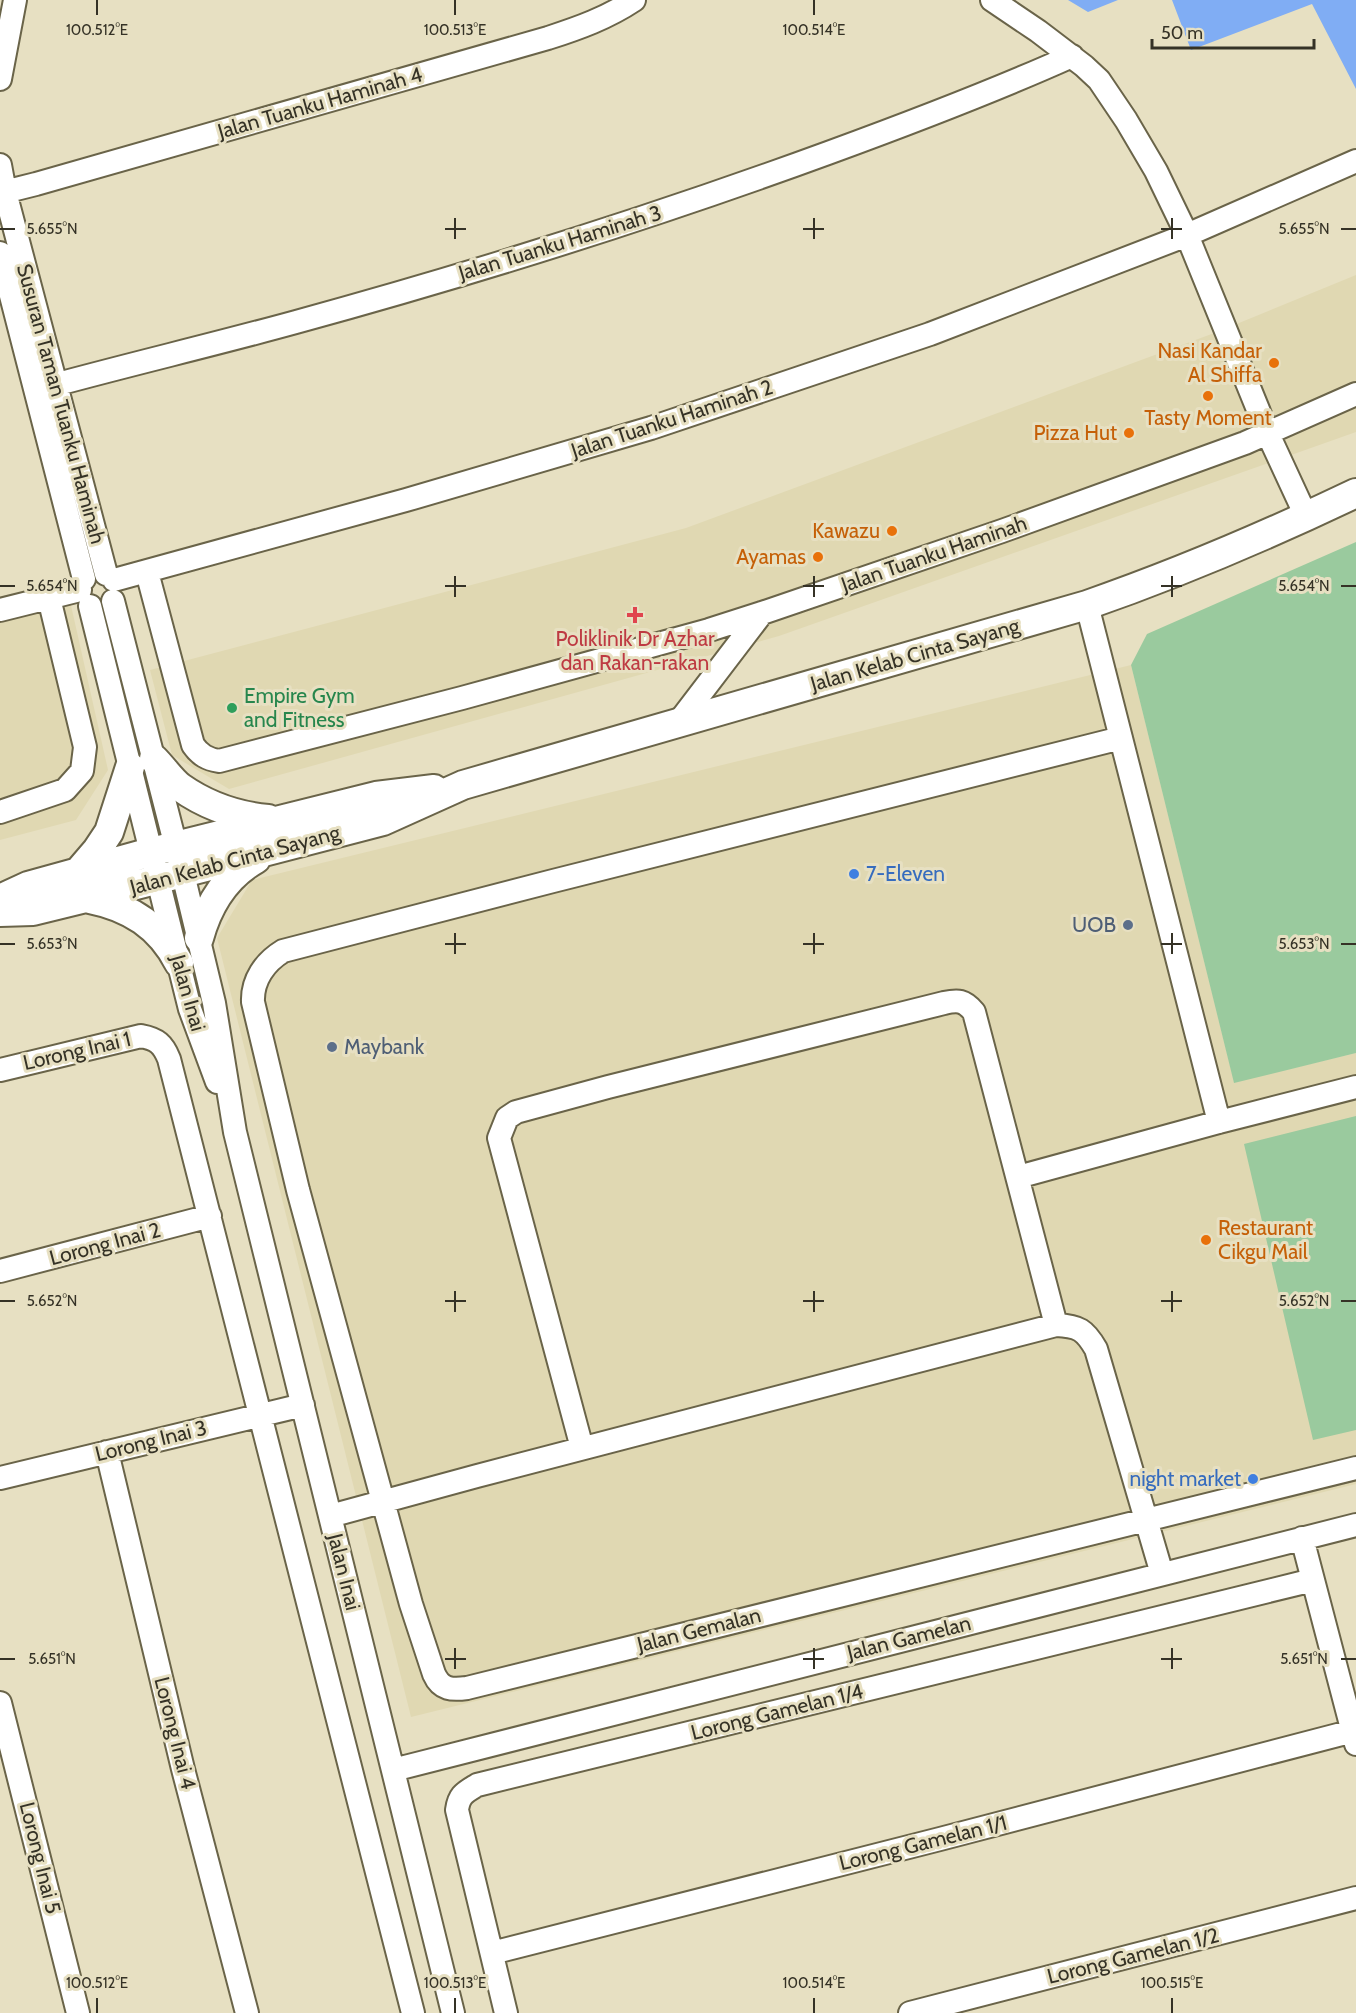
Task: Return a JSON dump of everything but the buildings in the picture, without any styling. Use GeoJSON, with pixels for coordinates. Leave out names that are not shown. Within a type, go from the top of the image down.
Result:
{"type":"FeatureCollection","features":[{"type":"Feature","properties":{"kind":"main road","name":"Jalan Kelab Cinta Sayang"},"geometry":{"type":"LineString","coordinates":[[0,912],[33,911],[82,885],[163,849],[383,821],[463,785],[1087,605],[1173,574],[1356,493]]}},
{"type":"Feature","properties":{"kind":"main road"},"geometry":{"type":"LineString","coordinates":[[179,963],[163,938],[141,918],[106,902],[82,885],[97,850],[109,832],[142,763],[210,805],[286,833],[270,852],[252,861],[230,880],[212,903],[199,938]]}},
{"type":"Feature","properties":{"kind":"main road","name":"Jalan Kelab Cinta Sayang"},"geometry":{"type":"LineString","coordinates":[[0,899],[28,886],[82,885],[170,877],[286,833]]}},
{"type":"Feature","properties":{"kind":"street"},"geometry":{"type":"LineString","coordinates":[[0,79],[15,0]]}},
{"type":"Feature","properties":{"kind":"street","name":"Jalan Tuanku Haminah 4"},"geometry":{"type":"LineString","coordinates":[[2,193],[548,38],[597,21],[634,0]]}},
{"type":"Feature","properties":{"kind":"street"},"geometry":{"type":"LineString","coordinates":[[992,0],[1072,56],[1099,80],[1112,98],[1156,171],[1187,235],[1268,434],[1306,516]]}},
{"type":"Feature","properties":{"kind":"street","name":"Jalan Tuanku Haminah 3"},"geometry":{"type":"LineString","coordinates":[[46,387],[296,322],[554,248],[748,182],[910,123],[1072,56]]}},
{"type":"Feature","properties":{"kind":"street","name":"Jalan Tuanku Haminah 2"},"geometry":{"type":"LineString","coordinates":[[111,585],[147,572],[651,429],[930,334],[1187,235],[1356,161]]}},
{"type":"Feature","properties":{"kind":"street","name":"Susuran Taman Tuanku Haminah"},"geometry":{"type":"LineString","coordinates":[[0,165],[2,193],[46,387],[85,592],[142,763]]}},
{"type":"Feature","properties":{"kind":"street","name":"Susuran Taman Tuanku Haminah"},"geometry":{"type":"LineString","coordinates":[[0,253],[111,585],[142,763],[163,849]]}},
{"type":"Feature","properties":{"kind":"street","name":"Jalan Tuanku Haminah"},"geometry":{"type":"LineString","coordinates":[[147,572],[193,745],[199,753],[219,761],[462,698],[762,613],[1013,527],[1268,434],[1356,394]]}},
{"type":"Feature","properties":{"kind":"street"},"geometry":{"type":"LineString","coordinates":[[94,573],[111,585],[102,608],[85,592],[94,573]]}},
{"type":"Feature","properties":{"kind":"street"},"geometry":{"type":"LineString","coordinates":[[0,609],[85,592]]}},
{"type":"Feature","properties":{"kind":"street"},"geometry":{"type":"LineString","coordinates":[[0,812],[65,790],[82,771],[85,747],[49,598]]}},
{"type":"Feature","properties":{"kind":"street"},"geometry":{"type":"LineString","coordinates":[[1087,605],[1219,1122]]}},
{"type":"Feature","properties":{"kind":"street"},"geometry":{"type":"LineString","coordinates":[[678,723],[762,613]]}},
{"type":"Feature","properties":{"kind":"street"},"geometry":{"type":"LineString","coordinates":[[384,1500],[298,1190],[253,1002],[256,981],[271,958],[282,951],[1121,738]]}},
{"type":"Feature","properties":{"kind":"street","name":"Jalan Inai"},"geometry":{"type":"LineString","coordinates":[[163,849],[170,877],[179,963],[190,1009],[235,1132]]}},
{"type":"Feature","properties":{"kind":"street","name":"Jalan Inai"},"geometry":{"type":"LineString","coordinates":[[170,877],[199,938],[214,1003],[235,1132],[453,2013]]}},
{"type":"Feature","properties":{"kind":"street"},"geometry":{"type":"LineString","coordinates":[[582,1448],[499,1138],[507,1118],[516,1112],[608,1087],[956,1000],[965,1002],[974,1011],[1056,1325]]}},
{"type":"Feature","properties":{"kind":"street","name":"Lorong Inai 1"},"geometry":{"type":"LineString","coordinates":[[0,1070],[125,1038],[141,1036],[153,1038],[163,1046],[169,1059],[210,1216]]}},
{"type":"Feature","properties":{"kind":"street"},"geometry":{"type":"LineString","coordinates":[[1018,1177],[1356,1087]]}},
{"type":"Feature","properties":{"kind":"street"},"geometry":{"type":"LineString","coordinates":[[210,1216],[413,2013]]}},
{"type":"Feature","properties":{"kind":"street","name":"Lorong Inai 2"},"geometry":{"type":"LineString","coordinates":[[0,1271],[210,1216]]}},
{"type":"Feature","properties":{"kind":"street"},"geometry":{"type":"LineString","coordinates":[[330,1516],[1056,1325],[1073,1326],[1083,1331],[1096,1349],[1162,1574]]}},
{"type":"Feature","properties":{"kind":"street","name":"Lorong Inai 3"},"geometry":{"type":"LineString","coordinates":[[0,1478],[303,1405]]}},
{"type":"Feature","properties":{"kind":"street","name":"Lorong Inai 4"},"geometry":{"type":"LineString","coordinates":[[107,1452],[183,1769],[246,2013]]}},
{"type":"Feature","properties":{"kind":"street"},"geometry":{"type":"LineString","coordinates":[[1145,1519],[1356,1468]]}},
{"type":"Feature","properties":{"kind":"street","name":"Jalan Gemalan"},"geometry":{"type":"LineString","coordinates":[[384,1500],[411,1604],[434,1674],[437,1682],[454,1690],[1145,1519]]}},
{"type":"Feature","properties":{"kind":"street","name":"Jalan Gamelan"},"geometry":{"type":"LineString","coordinates":[[393,1770],[1356,1525]]}},
{"type":"Feature","properties":{"kind":"street"},"geometry":{"type":"LineString","coordinates":[[1302,1538],[1354,1738]]}},
{"type":"Feature","properties":{"kind":"street","name":"Lorong Gamelan 1/4"},"geometry":{"type":"LineString","coordinates":[[506,2013],[457,1810],[458,1800],[477,1785],[1313,1580]]}},
{"type":"Feature","properties":{"kind":"street","name":"Lorong Inai 5"},"geometry":{"type":"LineString","coordinates":[[0,1703],[78,2013]]}},
{"type":"Feature","properties":{"kind":"street","name":"Lorong Gamelan 1/1"},"geometry":{"type":"LineString","coordinates":[[492,1953],[940,1839],[1354,1738]]}},
{"type":"Feature","properties":{"kind":"street","name":"Lorong Gamelan 1/2"},"geometry":{"type":"LineString","coordinates":[[910,2013],[1356,1898]]}},
{"type":"Feature","properties":{"kind":"shaded area"},"geometry":{"type":"Polygon","coordinates":[[[1356,275],[1356,432],[779,636],[229,789],[172,755],[150,670],[686,528],[1217,332],[1356,275]]]}},
{"type":"Feature","properties":{"kind":"shaded area"},"geometry":{"type":"Polygon","coordinates":[[[70,601],[108,770],[76,820],[0,840],[0,617],[70,601]]]}},
{"type":"Feature","properties":{"kind":"shaded area"},"geometry":{"type":"Polygon","coordinates":[[[1131,665],[1234,1082],[1356,1053],[1356,1484],[411,1717],[217,938],[252,880],[1131,665]]]}},
{"type":"Feature","properties":{"kind":"green space"},"geometry":{"type":"Polygon","coordinates":[[[1356,542],[1356,1053],[1234,1083],[1131,665],[1147,634],[1356,542]]]}},
{"type":"Feature","properties":{"kind":"green space"},"geometry":{"type":"Polygon","coordinates":[[[1356,1116],[1356,1430],[1313,1440],[1244,1144],[1356,1116]]]}},
{"type":"Feature","properties":{"kind":"water"},"geometry":{"type":"Polygon","coordinates":[[[1068,0],[1118,0],[1088,12],[1068,0]]]}},
{"type":"Feature","properties":{"kind":"water"},"geometry":{"type":"Polygon","coordinates":[[[1172,0],[1356,0],[1356,89],[1312,4],[1191,50],[1172,0]]]}},
{"type":"Feature","properties":{"kind":"place","name":"Nasi Kandar Al Shiffa"},"geometry":{"type":"Point","coordinates":[1274,363]}},
{"type":"Feature","properties":{"kind":"place","name":"Tasty Moment"},"geometry":{"type":"Point","coordinates":[1208,396]}},
{"type":"Feature","properties":{"kind":"place","name":"Pizza Hut"},"geometry":{"type":"Point","coordinates":[1129,433]}},
{"type":"Feature","properties":{"kind":"place","name":"Kawazu"},"geometry":{"type":"Point","coordinates":[892,531]}},
{"type":"Feature","properties":{"kind":"place","name":"Ayamas"},"geometry":{"type":"Point","coordinates":[818,557]}},
{"type":"Feature","properties":{"kind":"place","name":"Poliklinik Dr Azhar dan Rakan-rakan"},"geometry":{"type":"Point","coordinates":[635,615]}},
{"type":"Feature","properties":{"kind":"place","name":"Empire Gym and Fitness"},"geometry":{"type":"Point","coordinates":[232,708]}},
{"type":"Feature","properties":{"kind":"place","name":"7-Eleven"},"geometry":{"type":"Point","coordinates":[854,874]}},
{"type":"Feature","properties":{"kind":"place","name":"UOB"},"geometry":{"type":"Point","coordinates":[1128,925]}},
{"type":"Feature","properties":{"kind":"place","name":"Maybank"},"geometry":{"type":"Point","coordinates":[332,1047]}},
{"type":"Feature","properties":{"kind":"place","name":"Restaurant Cikgu Mail"},"geometry":{"type":"Point","coordinates":[1206,1240]}},
{"type":"Feature","properties":{"kind":"place","name":"night market"},"geometry":{"type":"Point","coordinates":[1253,1479]}}]}
